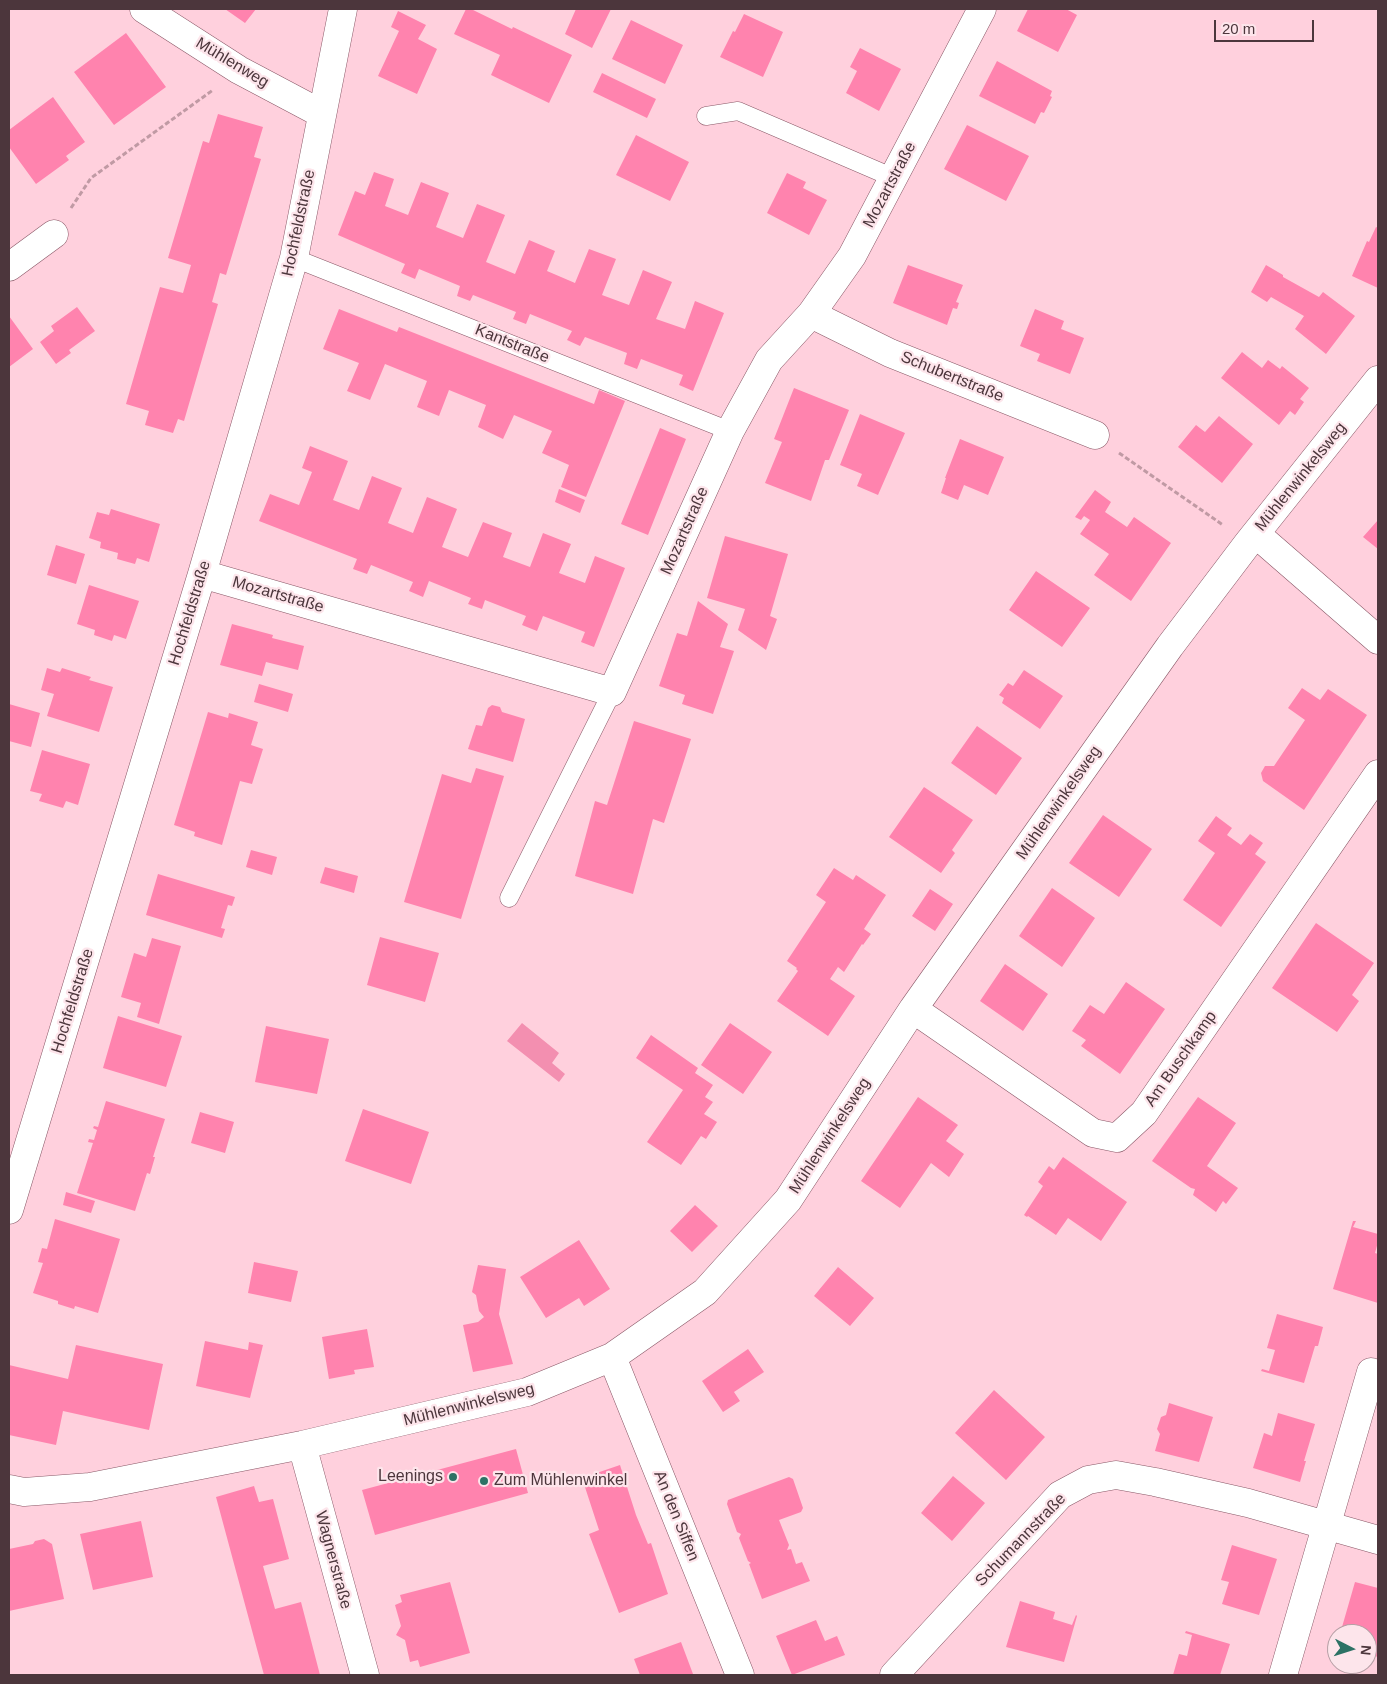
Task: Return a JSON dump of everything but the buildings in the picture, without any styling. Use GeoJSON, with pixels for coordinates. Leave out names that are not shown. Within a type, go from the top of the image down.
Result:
{"type":"FeatureCollection","features":[{"type":"Feature","properties":{"kind":"street","name":"Mühlenweg"},"geometry":{"type":"LineString","coordinates":[[144,9],[239,70],[322,114]]}},
{"type":"Feature","properties":{"kind":"street","name":"Hochfeldstraße"},"geometry":{"type":"LineString","coordinates":[[9,1210],[202,574],[294,258],[343,9]]}},
{"type":"Feature","properties":{"kind":"street","name":"Mozartstraße"},"geometry":{"type":"LineString","coordinates":[[202,574],[612,692],[730,431],[769,360],[811,314],[852,256],[982,9]]}},
{"type":"Feature","properties":{"kind":"street"},"geometry":{"type":"LineString","coordinates":[[9,267],[54,234]]}},
{"type":"Feature","properties":{"kind":"street","name":"Schubertstraße"},"geometry":{"type":"LineString","coordinates":[[811,314],[890,353],[1095,434]]}},
{"type":"Feature","properties":{"kind":"street","name":"Mühlenwinkelsweg"},"geometry":{"type":"LineString","coordinates":[[9,1489],[24,1492],[90,1487],[302,1445],[527,1392],[612,1357],[704,1292],[788,1200],[913,1009],[1170,646],[1252,538],[1378,380]]}},
{"type":"Feature","properties":{"kind":"street"},"geometry":{"type":"LineString","coordinates":[[1252,538],[1378,640]]}},
{"type":"Feature","properties":{"kind":"street","name":"Am Buschkamp"},"geometry":{"type":"LineString","coordinates":[[913,1009],[1093,1132],[1117,1138],[1144,1113],[1378,774]]}},
{"type":"Feature","properties":{"kind":"street","name":"An den Siffen"},"geometry":{"type":"LineString","coordinates":[[612,1357],[740,1675]]}},
{"type":"Feature","properties":{"kind":"street"},"geometry":{"type":"LineString","coordinates":[[1283,1675],[1371,1372]]}},
{"type":"Feature","properties":{"kind":"street","name":"Wagnerstraße"},"geometry":{"type":"LineString","coordinates":[[302,1445],[364,1675]]}},
{"type":"Feature","properties":{"kind":"street","name":"Schumannstraße"},"geometry":{"type":"LineString","coordinates":[[894,1675],[1060,1494],[1088,1480],[1116,1475],[1248,1503],[1378,1540]]}},
{"type":"Feature","properties":{"kind":"lane"},"geometry":{"type":"LineString","coordinates":[[706,116],[738,111],[894,178]]}},
{"type":"Feature","properties":{"kind":"lane","name":"Kantstraße"},"geometry":{"type":"LineString","coordinates":[[294,258],[730,431]]}},
{"type":"Feature","properties":{"kind":"lane"},"geometry":{"type":"LineString","coordinates":[[509,898],[612,692]]}},
{"type":"Feature","properties":{"kind":"path"},"geometry":{"type":"LineString","coordinates":[[54,234],[91,178],[239,70]]}},
{"type":"Feature","properties":{"kind":"path"},"geometry":{"type":"LineString","coordinates":[[1095,434],[1106,444],[1252,538]]}},
{"type":"Feature","properties":{"kind":"shaded area"},"geometry":{"type":"Polygon","coordinates":[[[522,1023],[559,1053],[552,1063],[565,1074],[559,1082],[507,1041],[522,1023]]]}},
{"type":"Feature","properties":{"kind":"place","name":"Leenings"},"geometry":{"type":"Point","coordinates":[453,1477]}},
{"type":"Feature","properties":{"kind":"place","name":"Zum Mühlenwinkel"},"geometry":{"type":"Point","coordinates":[484,1481]}}]}
